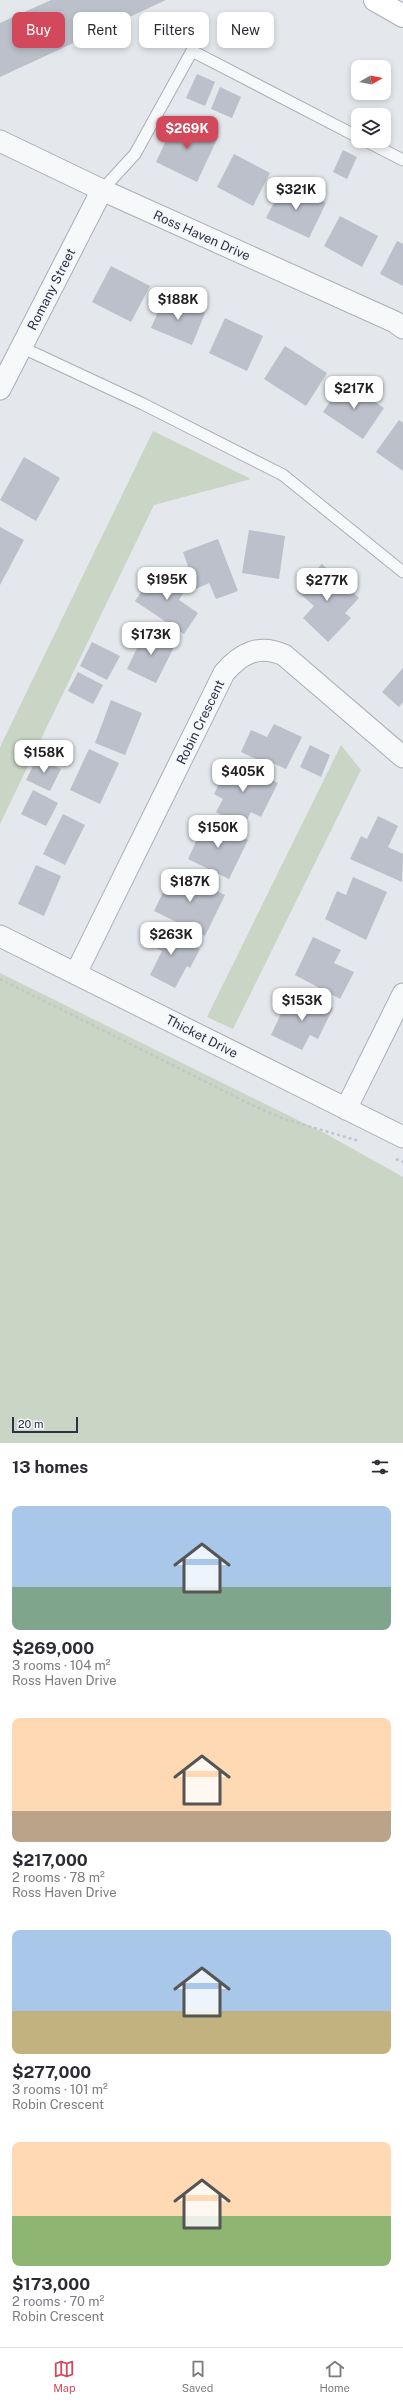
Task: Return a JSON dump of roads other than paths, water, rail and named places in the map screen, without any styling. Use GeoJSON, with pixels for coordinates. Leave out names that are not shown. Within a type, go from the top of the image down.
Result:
{"type":"FeatureCollection","features":[{"type":"Feature","properties":{"kind":"main road"},"geometry":{"type":"LineString","coordinates":[[375,0],[403,16]]}},
{"type":"Feature","properties":{"kind":"street","name":"Ross Haven Drive"},"geometry":{"type":"LineString","coordinates":[[0,141],[102,190],[394,322],[403,328]]}},
{"type":"Feature","properties":{"kind":"street","name":"Romany Street"},"geometry":{"type":"LineString","coordinates":[[0,388],[102,190]]}},
{"type":"Feature","properties":{"kind":"street","name":"Robin Crescent"},"geometry":{"type":"LineString","coordinates":[[76,973],[224,673],[235,660],[259,650],[272,650],[284,655],[403,757]]}},
{"type":"Feature","properties":{"kind":"street","name":"Thicket Drive"},"geometry":{"type":"LineString","coordinates":[[0,936],[403,1137]]}},
{"type":"Feature","properties":{"kind":"street"},"geometry":{"type":"LineString","coordinates":[[346,1109],[403,994]]}},
{"type":"Feature","properties":{"kind":"lane"},"geometry":{"type":"LineString","coordinates":[[102,190],[135,154],[192,51],[351,133]]}},
{"type":"Feature","properties":{"kind":"lane"},"geometry":{"type":"LineString","coordinates":[[380,148],[403,160]]}},
{"type":"Feature","properties":{"kind":"lane"},"geometry":{"type":"LineString","coordinates":[[21,347],[144,404],[283,475],[403,572]]}}]}
